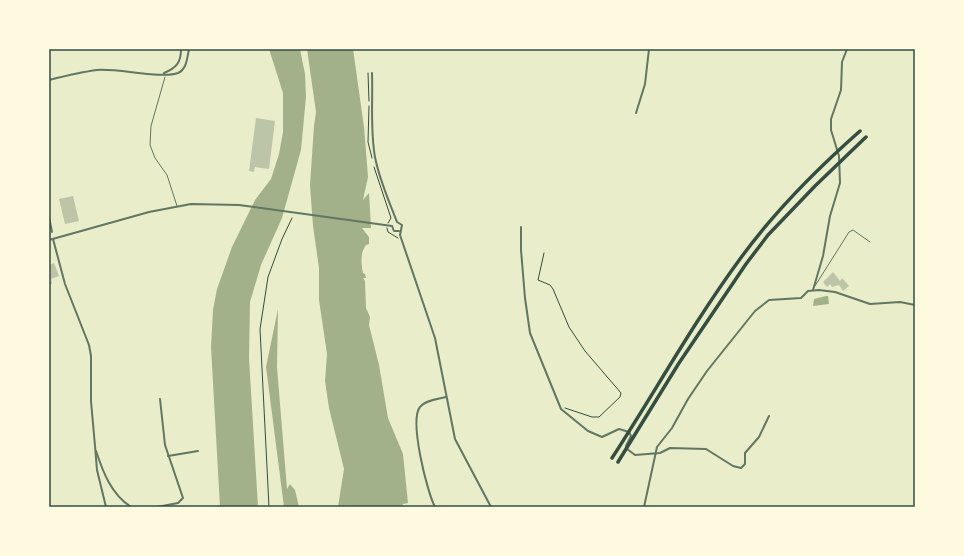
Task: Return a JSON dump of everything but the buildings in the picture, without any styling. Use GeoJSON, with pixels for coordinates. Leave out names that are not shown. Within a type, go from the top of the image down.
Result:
{"type":"FeatureCollection","features":[{"type":"Feature","properties":{"kind":"highway"},"geometry":{"type":"LineString","coordinates":[[612,458],[632,424],[739,259],[761,231],[791,199],[860,131]]}},
{"type":"Feature","properties":{"kind":"highway"},"geometry":{"type":"LineString","coordinates":[[618,462],[679,363],[746,264],[768,236],[795,207],[866,137]]}},
{"type":"Feature","properties":{"kind":"street"},"geometry":{"type":"LineString","coordinates":[[163,74],[177,66],[181,58],[181,49]]}},
{"type":"Feature","properties":{"kind":"street"},"geometry":{"type":"LineString","coordinates":[[49,80],[98,70],[163,74],[178,72],[183,69],[186,64],[189,49]]}},
{"type":"Feature","properties":{"kind":"street"},"geometry":{"type":"LineString","coordinates":[[636,113],[646,79],[649,49]]}},
{"type":"Feature","properties":{"kind":"street"},"geometry":{"type":"LineString","coordinates":[[813,290],[823,256],[830,216],[840,183],[839,156],[831,130],[831,119],[841,90],[842,62],[847,49]]}},
{"type":"Feature","properties":{"kind":"street"},"geometry":{"type":"LineString","coordinates":[[372,73],[375,157],[380,178],[397,222],[402,226],[400,231],[429,318],[455,439],[491,507]]}},
{"type":"Feature","properties":{"kind":"street"},"geometry":{"type":"LineString","coordinates":[[49,240],[102,224],[177,206],[211,203],[238,205],[387,226],[392,226],[397,222]]}},
{"type":"Feature","properties":{"kind":"street"},"geometry":{"type":"LineString","coordinates":[[49,217],[52,232]]}},
{"type":"Feature","properties":{"kind":"street"},"geometry":{"type":"LineString","coordinates":[[392,226],[394,231],[400,231]]}},
{"type":"Feature","properties":{"kind":"street"},"geometry":{"type":"LineString","coordinates":[[521,227],[521,250],[525,298],[530,333],[561,409],[588,431],[597,436],[606,436],[619,429],[629,432],[631,436],[626,446],[630,452],[635,455],[655,452],[660,453],[670,448],[706,449],[733,466],[741,468],[745,464],[745,453],[759,437],[769,416]]}},
{"type":"Feature","properties":{"kind":"street"},"geometry":{"type":"LineString","coordinates":[[53,239],[65,284],[89,345],[91,356],[91,400],[94,446],[97,470],[106,507]]}},
{"type":"Feature","properties":{"kind":"street"},"geometry":{"type":"LineString","coordinates":[[644,507],[655,452],[661,440],[677,420],[688,399],[707,371],[759,307],[769,300],[801,298],[808,291],[813,290],[828,290],[870,304],[900,302],[915,305]]}},
{"type":"Feature","properties":{"kind":"street"},"geometry":{"type":"LineString","coordinates":[[435,507],[425,478],[415,415],[420,406],[446,397]]}},
{"type":"Feature","properties":{"kind":"street"},"geometry":{"type":"LineString","coordinates":[[157,507],[178,503],[183,498],[165,445],[160,399]]}},
{"type":"Feature","properties":{"kind":"street"},"geometry":{"type":"LineString","coordinates":[[94,446],[101,468],[107,479],[122,501],[131,507]]}},
{"type":"Feature","properties":{"kind":"street"},"geometry":{"type":"LineString","coordinates":[[168,456],[198,451]]}},
{"type":"Feature","properties":{"kind":"lane"},"geometry":{"type":"LineString","coordinates":[[165,78],[151,126],[150,145],[151,151],[167,175],[177,206]]}},
{"type":"Feature","properties":{"kind":"lane"},"geometry":{"type":"LineString","coordinates":[[813,290],[848,232],[853,230],[870,242]]}},
{"type":"Feature","properties":{"kind":"path"},"geometry":{"type":"LineString","coordinates":[[269,507],[260,329],[268,277],[282,239],[292,218]]}},
{"type":"Feature","properties":{"kind":"path"},"geometry":{"type":"LineString","coordinates":[[387,226],[388,232],[395,236]]}},
{"type":"Feature","properties":{"kind":"path"},"geometry":{"type":"LineString","coordinates":[[544,253],[538,280],[550,284],[569,326],[585,351],[621,393],[620,397],[599,417],[592,417],[569,408],[561,409]]}},
{"type":"Feature","properties":{"kind":"shaded area"},"geometry":{"type":"Polygon","coordinates":[[[269,49],[300,49],[305,74],[306,97],[301,150],[282,218],[261,265],[250,302],[249,358],[258,507],[220,507],[211,347],[213,310],[217,289],[232,247],[255,200],[271,179],[279,154],[283,132],[283,93],[269,49]]]}},
{"type":"Feature","properties":{"kind":"shaded area"},"geometry":{"type":"Polygon","coordinates":[[[307,49],[353,49],[364,127],[368,177],[363,200],[369,193],[371,228],[362,228],[369,237],[369,244],[364,248],[362,259],[363,273],[365,274],[366,278],[363,278],[365,281],[366,308],[370,317],[369,325],[379,365],[388,418],[403,454],[408,503],[403,504],[402,507],[338,507],[344,469],[329,408],[325,381],[327,354],[319,300],[319,268],[313,226],[310,185],[316,112],[307,49]]]}},
{"type":"Feature","properties":{"kind":"shaded area"},"geometry":{"type":"Polygon","coordinates":[[[828,296],[829,304],[813,306],[814,299],[828,296]]]}},
{"type":"Feature","properties":{"kind":"shaded area"},"geometry":{"type":"Polygon","coordinates":[[[278,309],[277,367],[287,489],[290,484],[295,490],[299,507],[284,507],[266,367],[278,309]]]}}]}
